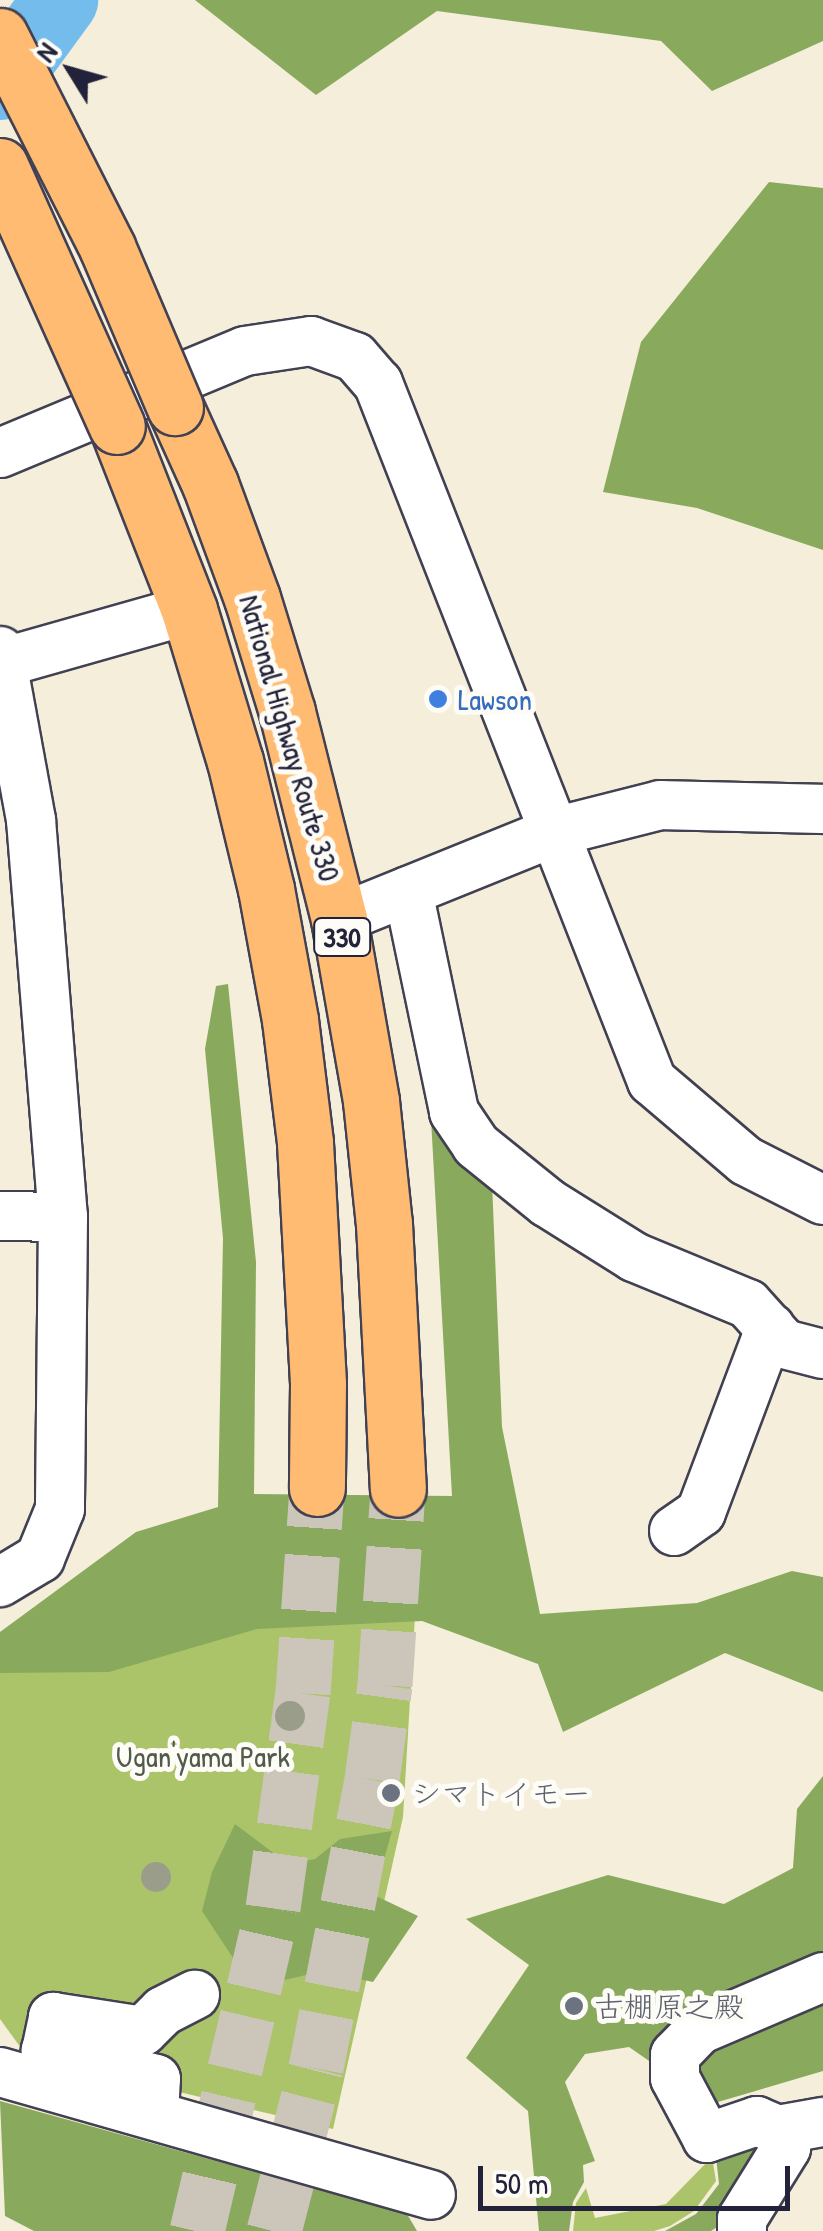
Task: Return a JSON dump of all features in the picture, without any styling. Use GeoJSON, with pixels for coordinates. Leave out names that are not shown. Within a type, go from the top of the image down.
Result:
{"type":"FeatureCollection","features":[{"type":"Feature","properties":{"kind":"highway","name":"National Highway Route 330"},"geometry":{"type":"LineString","coordinates":[[0,36],[107,247],[210,484],[252,598],[287,712],[339,919],[370,1101],[384,1224],[398,1490]]}},
{"type":"Feature","properties":{"kind":"highway","name":"National Highway Route 330"},"geometry":{"type":"LineString","coordinates":[[0,166],[117,426],[189,610],[235,761],[290,1020],[313,1254],[316,1488]]}},
{"type":"Feature","properties":{"kind":"street"},"geometry":{"type":"LineString","coordinates":[[0,453],[245,351],[311,341],[355,357],[378,383],[652,1081],[746,1161],[823,1200]]}},
{"type":"Feature","properties":{"kind":"street"},"geometry":{"type":"LineString","coordinates":[[0,1582],[40,1558],[60,1509],[63,1217],[20,933],[30,820],[2,656],[189,610]]}},
{"type":"Feature","properties":{"kind":"street"},"geometry":{"type":"LineString","coordinates":[[339,919],[554,832],[661,805],[823,809]]}},
{"type":"Feature","properties":{"kind":"street"},"geometry":{"type":"LineString","coordinates":[[408,891],[454,1112],[476,1145],[548,1203],[634,1256],[748,1304],[784,1344],[823,1354]]}},
{"type":"Feature","properties":{"kind":"street"},"geometry":{"type":"LineString","coordinates":[[0,1216],[63,1217]]}},
{"type":"Feature","properties":{"kind":"street"},"geometry":{"type":"LineString","coordinates":[[674,1531],[701,1512],[770,1328]]}},
{"type":"Feature","properties":{"kind":"street"},"geometry":{"type":"LineString","coordinates":[[742,2231],[742,2218],[800,2126],[757,2120],[707,2138],[674,2078],[675,2055],[699,2030],[823,1977]]}},
{"type":"Feature","properties":{"kind":"street"},"geometry":{"type":"LineString","coordinates":[[154,2115],[156,2079],[46,2051],[53,2017],[143,2031],[164,2011],[196,1995]]}},
{"type":"Feature","properties":{"kind":"street"},"geometry":{"type":"LineString","coordinates":[[0,2072],[431,2195]]}},
{"type":"Feature","properties":{"kind":"green space"},"geometry":{"type":"Polygon","coordinates":[[[195,0],[823,0],[823,41],[712,91],[661,41],[437,11],[316,95],[195,0]]]}},
{"type":"Feature","properties":{"kind":"green space"},"geometry":{"type":"Polygon","coordinates":[[[769,182],[823,188],[823,550],[697,508],[603,492],[641,342],[769,182]]]}},
{"type":"Feature","properties":{"kind":"green space"},"geometry":{"type":"Polygon","coordinates":[[[228,984],[256,1262],[254,1494],[452,1496],[431,1119],[444,1120],[492,1182],[502,1427],[540,1614],[697,1603],[792,1571],[823,1577],[823,1692],[725,1653],[563,1732],[538,1664],[422,1621],[257,1629],[109,1672],[0,1673],[0,1632],[136,1532],[218,1507],[223,1238],[205,1049],[216,986],[228,984]]]}},
{"type":"Feature","properties":{"kind":"green space","name":"Ugan'yama Park"},"geometry":{"type":"Polygon","coordinates":[[[422,1500],[403,1817],[333,2129],[26,2055],[0,2019],[0,1632],[422,1500]]]}},
{"type":"Feature","properties":{"kind":"green space"},"geometry":{"type":"Polygon","coordinates":[[[823,1776],[823,2071],[711,2104],[629,2047],[585,2054],[565,2082],[595,2161],[583,2165],[584,2182],[573,2202],[569,2231],[539,2231],[528,2111],[466,2058],[529,1965],[466,1919],[608,1875],[724,1904],[793,1868],[797,1809],[823,1776]]]}},
{"type":"Feature","properties":{"kind":"green space"},"geometry":{"type":"Polygon","coordinates":[[[235,1824],[288,1864],[315,1859],[340,1839],[392,1831],[374,1895],[418,1916],[373,1982],[323,1971],[276,1982],[237,1964],[202,1911],[212,1872],[235,1824]]]}},
{"type":"Feature","properties":{"kind":"green space"},"geometry":{"type":"Polygon","coordinates":[[[0,2101],[407,2214],[417,2231],[34,2231],[5,2216],[0,2101]]]}},
{"type":"Feature","properties":{"kind":"green space"},"geometry":{"type":"Polygon","coordinates":[[[753,2141],[759,2160],[722,2224],[711,2231],[665,2231],[696,2214],[719,2184],[715,2148],[753,2141]]]}},
{"type":"Feature","properties":{"kind":"green space"},"geometry":{"type":"Polygon","coordinates":[[[712,2157],[716,2181],[694,2211],[670,2226],[654,2231],[573,2231],[576,2203],[586,2188],[595,2218],[666,2204],[712,2157]]]}},
{"type":"Feature","properties":{"kind":"waterway"},"geometry":{"type":"LineString","coordinates":[[0,82],[60,0]]}},
{"type":"Feature","properties":{"kind":"tunnel"},"geometry":{"type":"LineString","coordinates":[[197,2231],[273,1908],[303,1693],[317,1488]]}},
{"type":"Feature","properties":{"kind":"tunnel"},"geometry":{"type":"LineString","coordinates":[[274,2231],[316,2068],[372,1779],[385,1685],[398,1489]]}},
{"type":"Feature","properties":{"kind":"place","name":"Lawson"},"geometry":{"type":"Point","coordinates":[438,699]}},
{"type":"Feature","properties":{"kind":"place","name":"シマトイモー"},"geometry":{"type":"Point","coordinates":[391,1793]}},
{"type":"Feature","properties":{"kind":"place","name":"古棚原之殿"},"geometry":{"type":"Point","coordinates":[574,2006]}}]}
